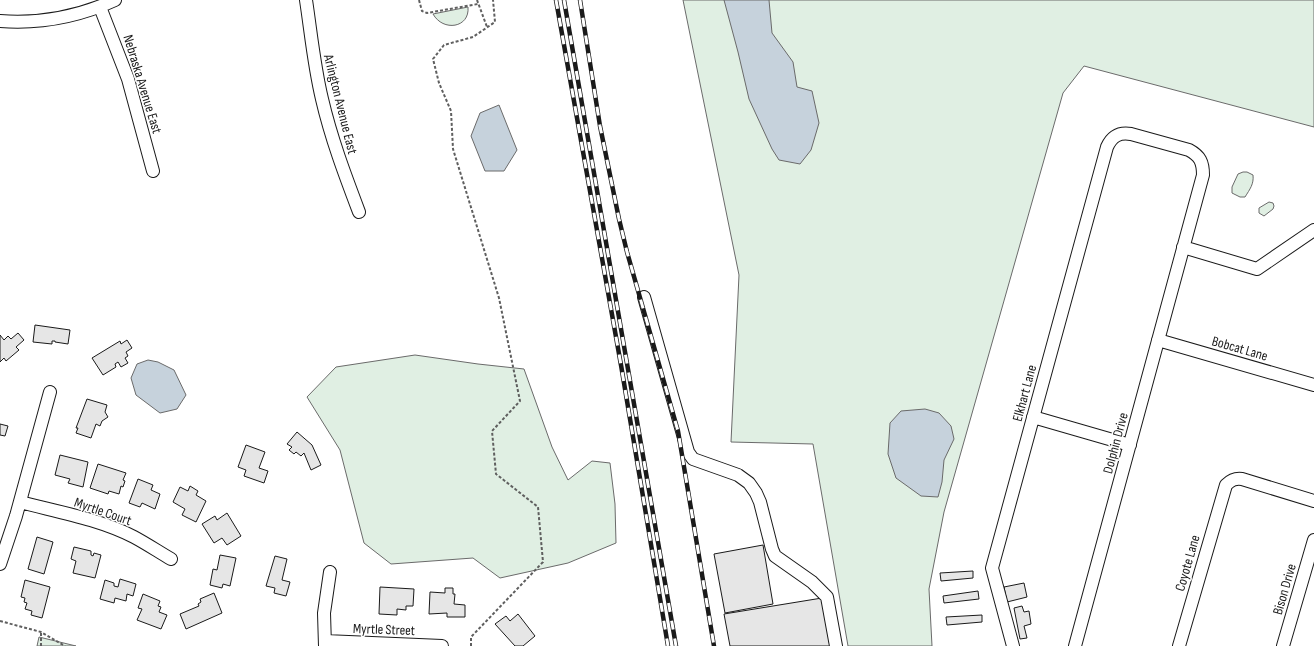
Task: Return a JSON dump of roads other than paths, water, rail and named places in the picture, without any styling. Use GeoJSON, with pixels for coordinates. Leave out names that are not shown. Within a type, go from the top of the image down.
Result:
{"type":"FeatureCollection","features":[{"type":"Feature","properties":{"kind":"street"},"geometry":{"type":"LineString","coordinates":[[0,22],[57,20],[81,14],[115,0]]}},
{"type":"Feature","properties":{"kind":"street","name":"Arlington Avenue East"},"geometry":{"type":"LineString","coordinates":[[306,0],[313,59],[322,100],[330,130],[359,212]]}},
{"type":"Feature","properties":{"kind":"street","name":"Nebraska Avenue East"},"geometry":{"type":"LineString","coordinates":[[100,7],[128,79],[153,171]]}},
{"type":"Feature","properties":{"kind":"street","name":"Dolphin Drive"},"geometry":{"type":"LineString","coordinates":[[1075,646],[1203,175],[1201,160],[1196,154],[1189,150],[1124,133],[1111,139],[1107,147]]}},
{"type":"Feature","properties":{"kind":"street","name":"Elkhart Lane"},"geometry":{"type":"LineString","coordinates":[[1013,646],[992,568],[1107,147]]}},
{"type":"Feature","properties":{"kind":"street"},"geometry":{"type":"LineString","coordinates":[[1183,247],[1256,269],[1314,230]]}},
{"type":"Feature","properties":{"kind":"street"},"geometry":{"type":"LineString","coordinates":[[644,297],[688,452],[693,459],[738,475],[749,483],[760,502],[775,556],[812,582],[827,597],[836,646]]}},
{"type":"Feature","properties":{"kind":"street","name":"Bobcat Lane"},"geometry":{"type":"LineString","coordinates":[[1158,340],[1314,385]]}},
{"type":"Feature","properties":{"kind":"street"},"geometry":{"type":"LineString","coordinates":[[0,564],[9,540],[50,392]]}},
{"type":"Feature","properties":{"kind":"street"},"geometry":{"type":"LineString","coordinates":[[1033,417],[1130,445]]}},
{"type":"Feature","properties":{"kind":"street","name":"Coyote Lane"},"geometry":{"type":"LineString","coordinates":[[1179,646],[1224,489],[1230,480],[1236,478],[1242,479],[1314,501]]}},
{"type":"Feature","properties":{"kind":"street","name":"Myrtle Court"},"geometry":{"type":"LineString","coordinates":[[20,502],[109,526],[134,537],[172,559]]}},
{"type":"Feature","properties":{"kind":"street","name":"Bison Drive"},"geometry":{"type":"LineString","coordinates":[[1283,646],[1314,540]]}},
{"type":"Feature","properties":{"kind":"street"},"geometry":{"type":"LineString","coordinates":[[325,644],[324,613],[330,572]]}},
{"type":"Feature","properties":{"kind":"street","name":"Myrtle Street"},"geometry":{"type":"LineString","coordinates":[[325,644],[442,646]]}},
{"type":"Feature","properties":{"kind":"railway"},"geometry":{"type":"LineString","coordinates":[[556,0],[621,365],[668,646]]}},
{"type":"Feature","properties":{"kind":"railway"},"geometry":{"type":"LineString","coordinates":[[564,0],[676,646]]}},
{"type":"Feature","properties":{"kind":"railway"},"geometry":{"type":"LineString","coordinates":[[580,0],[600,126],[619,219],[678,431],[714,646]]}}]}
